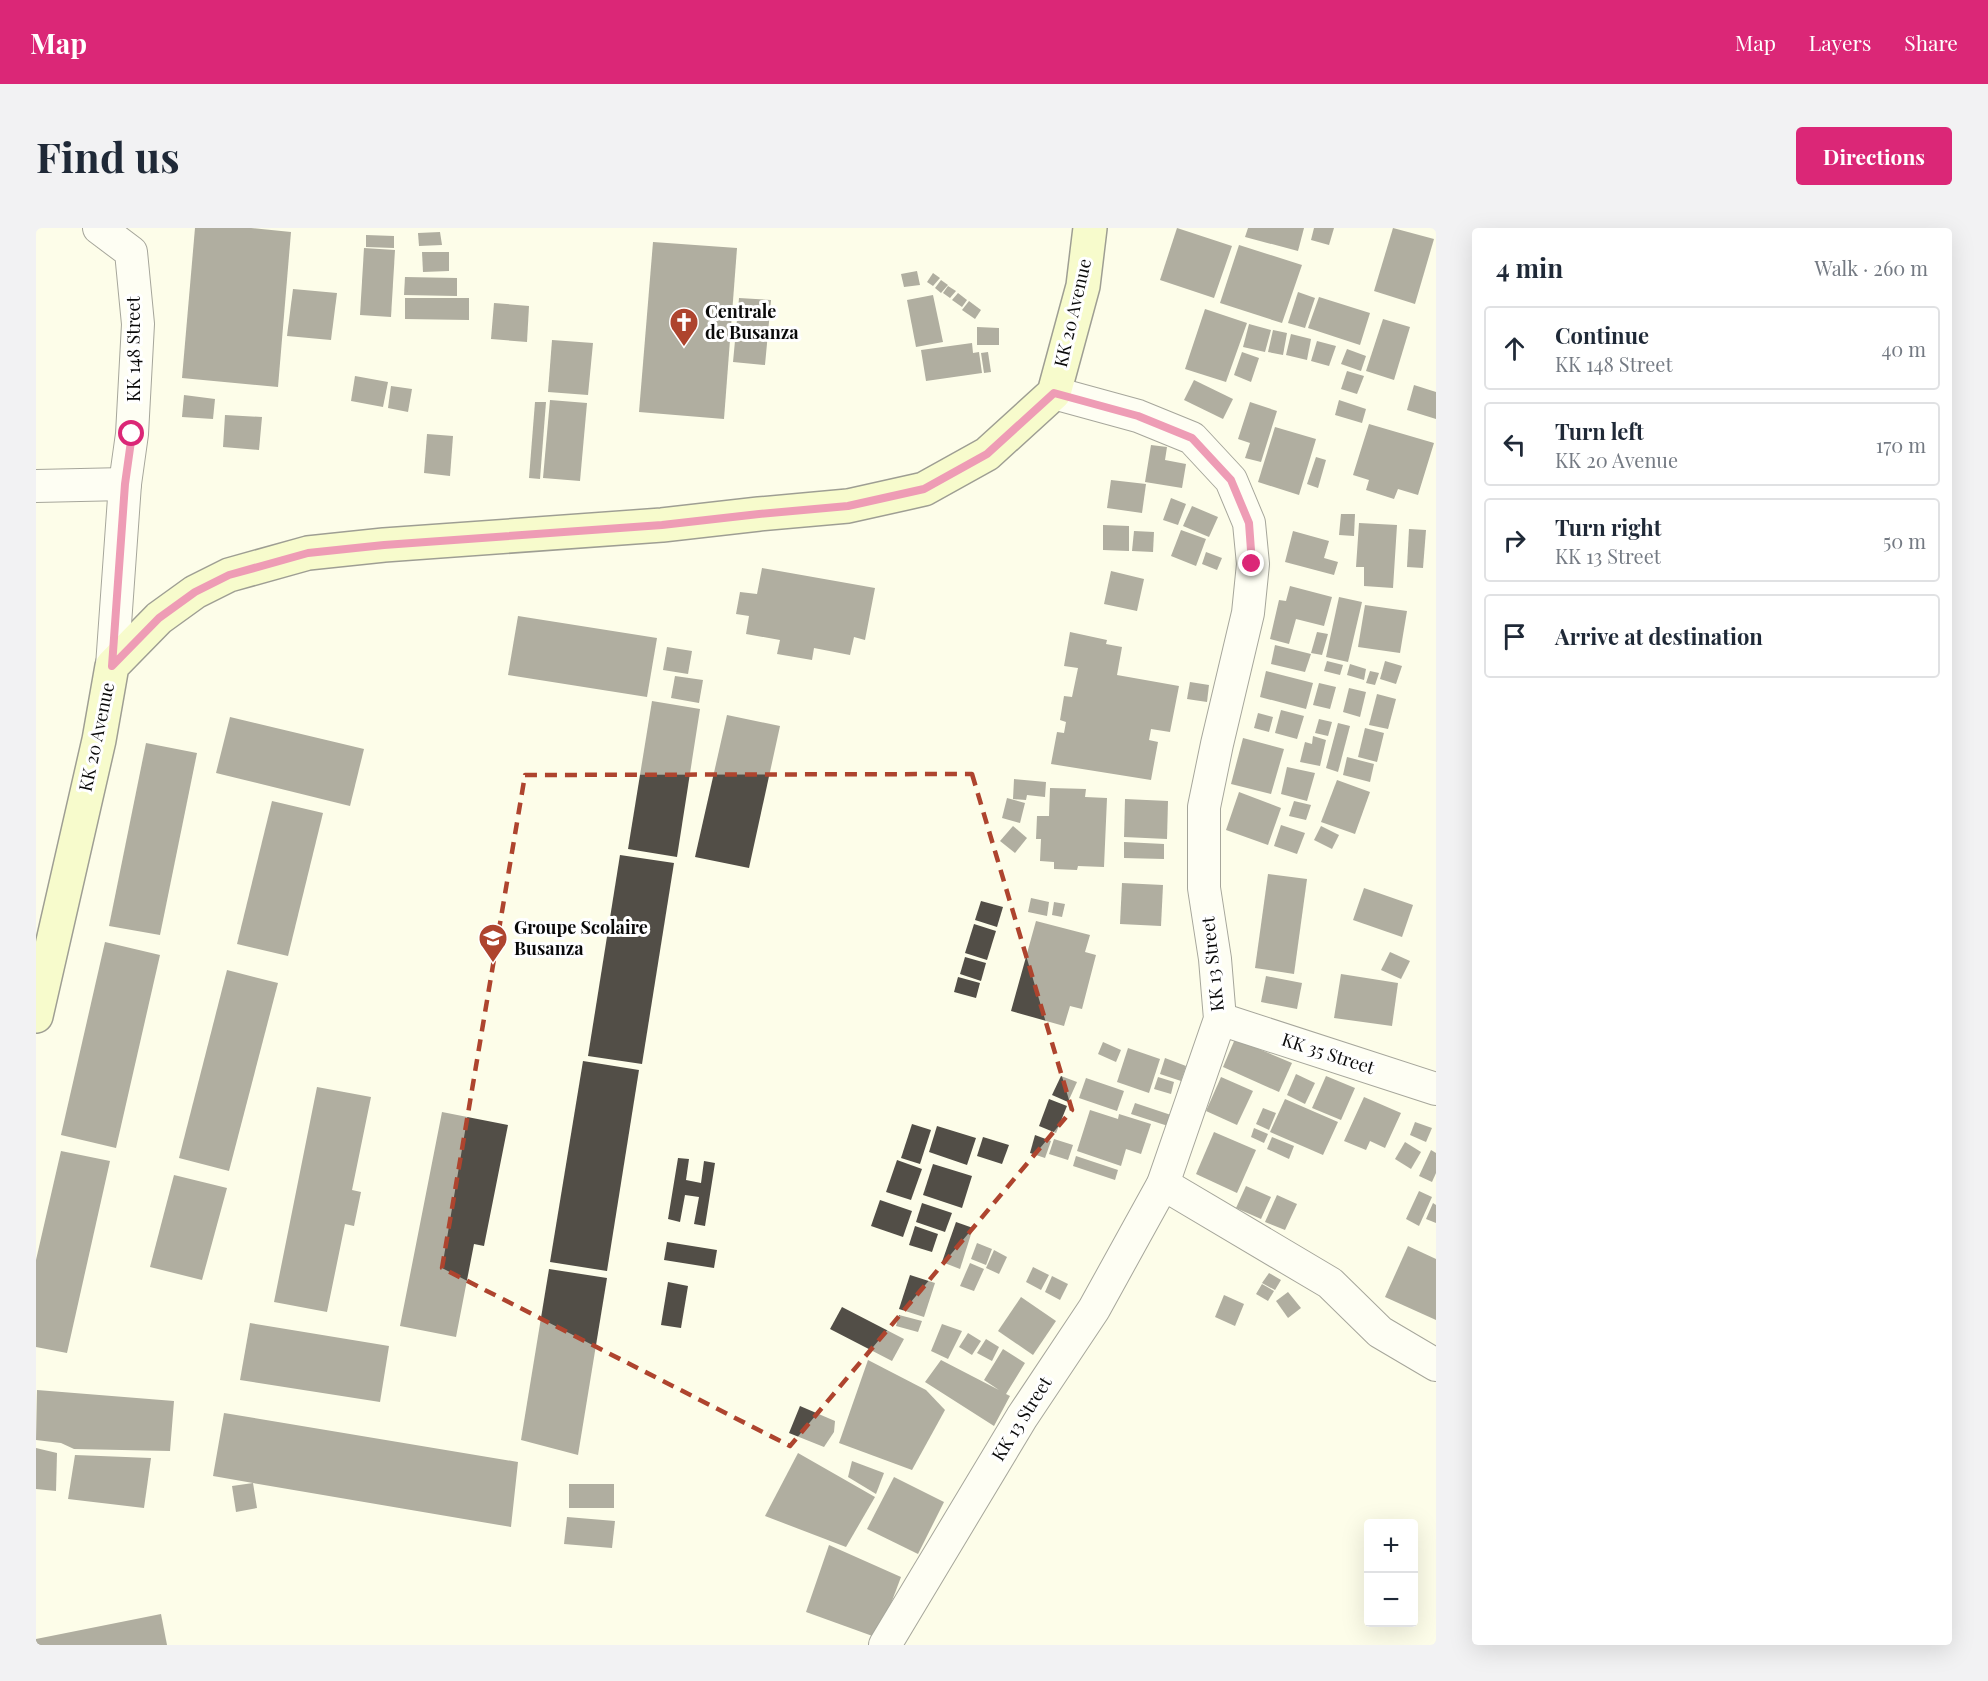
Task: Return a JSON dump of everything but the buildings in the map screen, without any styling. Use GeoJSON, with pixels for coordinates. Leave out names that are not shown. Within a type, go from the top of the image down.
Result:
{"type":"FeatureCollection","features":[{"type":"Feature","properties":{"kind":"main road","name":"KK 20 Avenue"},"geometry":{"type":"LineString","coordinates":[[36,1016],[46,922],[99,740],[112,666],[159,618],[195,592],[229,575],[308,553],[384,545],[662,525],[848,506],[924,489],[987,454],[1054,393],[1083,286],[1090,228]]}},
{"type":"Feature","properties":{"kind":"street","name":"KK 148 Street"},"geometry":{"type":"LineString","coordinates":[[99,228],[130,252],[138,324],[132,434],[125,484],[112,666]]}},
{"type":"Feature","properties":{"kind":"street","name":"KK 13 Street"},"geometry":{"type":"LineString","coordinates":[[885,1645],[1022,1418],[1094,1309],[1163,1184],[1220,1019],[1215,959],[1204,888],[1204,807],[1216,744],[1248,613],[1252,564],[1249,523],[1231,480],[1192,438],[1138,416],[1054,393]]}},
{"type":"Feature","properties":{"kind":"street"},"geometry":{"type":"LineString","coordinates":[[36,486],[125,484]]}},
{"type":"Feature","properties":{"kind":"street","name":"KK 35 Street"},"geometry":{"type":"LineString","coordinates":[[1220,1019],[1436,1089]]}},
{"type":"Feature","properties":{"kind":"street"},"geometry":{"type":"LineString","coordinates":[[1163,1184],[1330,1283],[1380,1332],[1436,1365]]}},
{"type":"Feature","properties":{"kind":"highlighted area"},"geometry":{"type":"Polygon","coordinates":[[[972,774],[1072,1110],[790,1446],[442,1268],[525,775],[972,774]]]}},
{"type":"Feature","properties":{"kind":"place","name":"Centrale de Busanza"},"geometry":{"type":"Point","coordinates":[684,348]}},
{"type":"Feature","properties":{"kind":"place","name":"Groupe Scolaire Busanza"},"geometry":{"type":"Point","coordinates":[493,964]}},
{"type":"Feature","properties":{"kind":"route"},"geometry":{"type":"LineString","coordinates":[[132,434],[125,484],[112,666],[159,618],[195,592],[229,575],[308,553],[384,545],[662,525],[848,506],[924,489],[987,454],[1054,393],[1138,416],[1192,438],[1231,480],[1249,523],[1252,564]]}}]}
